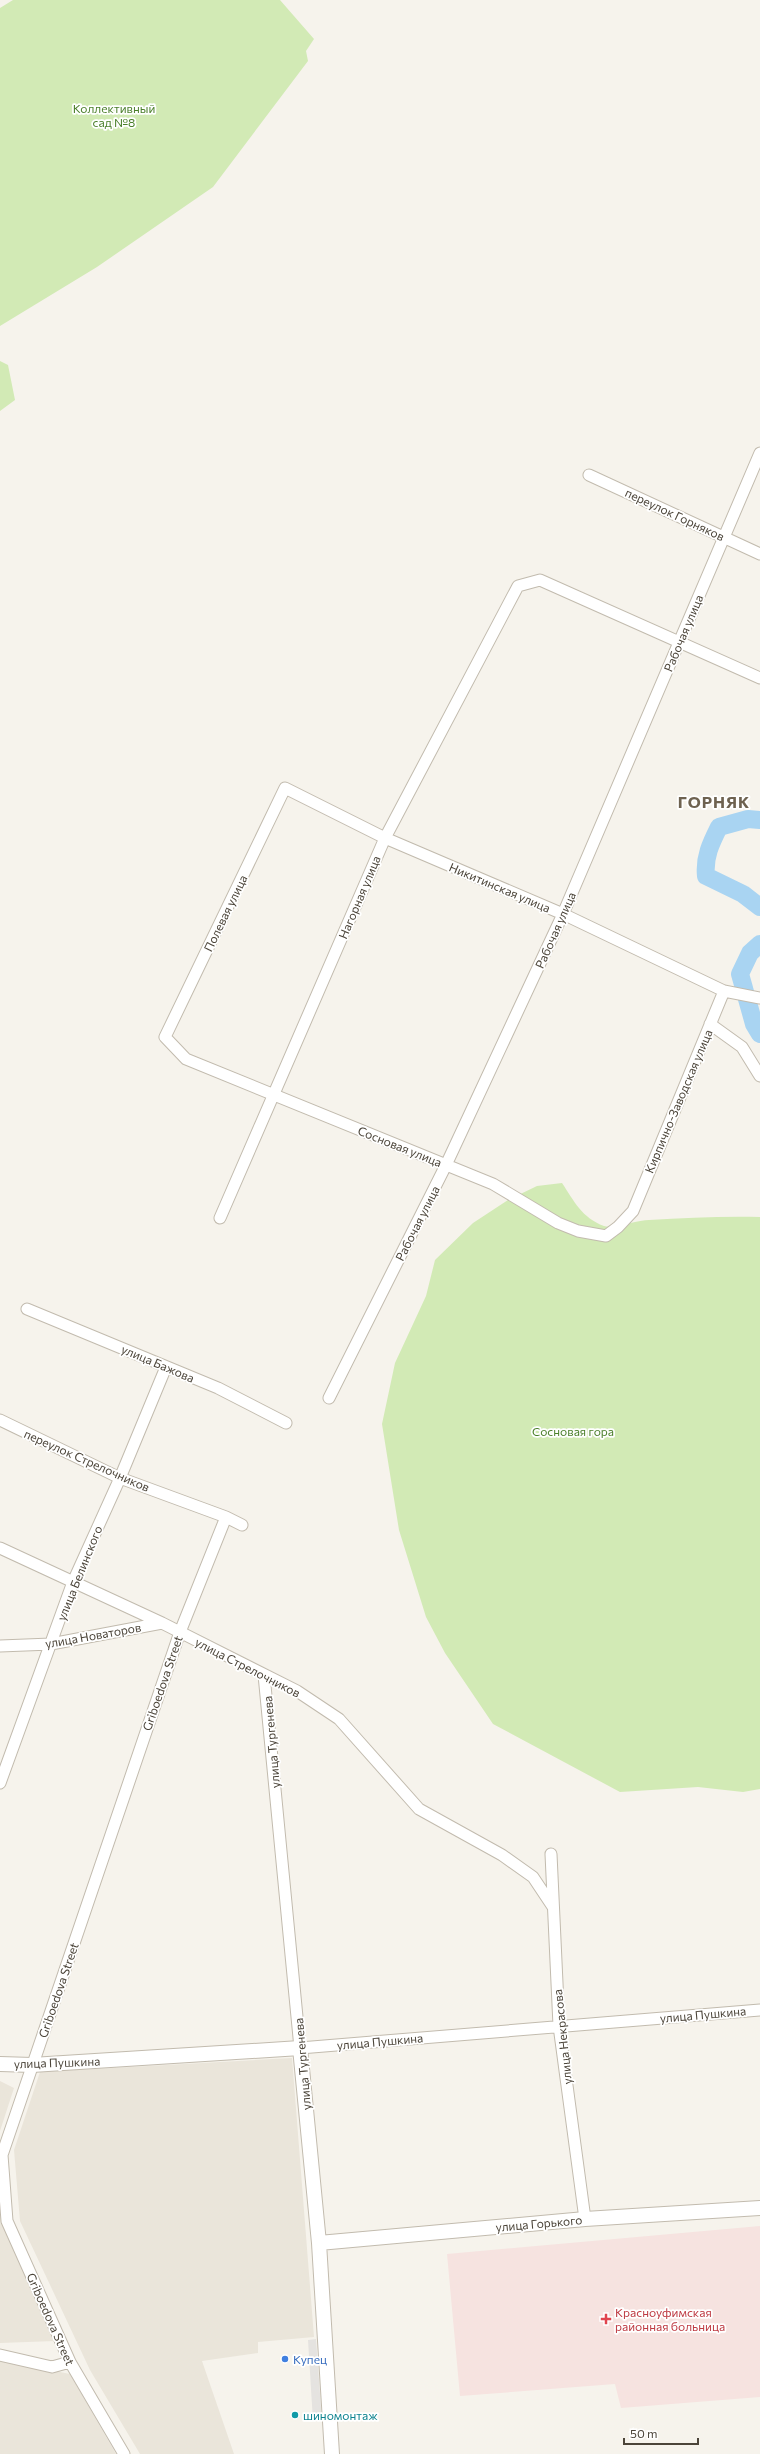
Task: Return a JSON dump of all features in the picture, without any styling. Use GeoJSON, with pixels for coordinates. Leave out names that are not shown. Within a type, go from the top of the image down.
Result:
{"type":"FeatureCollection","features":[{"type":"Feature","properties":{"kind":"street","name":"Рабочая улица"},"geometry":{"type":"LineString","coordinates":[[329,1398],[446,1165],[563,914],[760,453]]}},
{"type":"Feature","properties":{"kind":"street","name":"переулок Горняков"},"geometry":{"type":"LineString","coordinates":[[589,475],[760,554]]}},
{"type":"Feature","properties":{"kind":"street","name":"Нагорная улица"},"geometry":{"type":"LineString","coordinates":[[220,1218],[385,838],[518,586],[540,580],[679,642]]}},
{"type":"Feature","properties":{"kind":"street"},"geometry":{"type":"LineString","coordinates":[[679,642],[760,678]]}},
{"type":"Feature","properties":{"kind":"street","name":"Никитинская улица"},"geometry":{"type":"LineString","coordinates":[[284,788],[385,838],[563,914],[724,991],[756,998]]}},
{"type":"Feature","properties":{"kind":"street","name":"Полевая улица"},"geometry":{"type":"LineString","coordinates":[[165,1037],[284,788]]}},
{"type":"Feature","properties":{"kind":"street","name":"Кирпично-Заводская улица"},"geometry":{"type":"LineString","coordinates":[[632,1211],[724,991]]}},
{"type":"Feature","properties":{"kind":"street"},"geometry":{"type":"LineString","coordinates":[[710,1024],[742,1047],[760,1076]]}},
{"type":"Feature","properties":{"kind":"street","name":"Сосновая улица"},"geometry":{"type":"LineString","coordinates":[[165,1037],[186,1059],[492,1184],[558,1223],[578,1231],[606,1236],[618,1227],[632,1211]]}},
{"type":"Feature","properties":{"kind":"street","name":"улица Бажова"},"geometry":{"type":"LineString","coordinates":[[27,1309],[218,1388],[286,1423]]}},
{"type":"Feature","properties":{"kind":"street","name":"улица Белинского"},"geometry":{"type":"LineString","coordinates":[[0,1783],[73,1582],[120,1478],[166,1367]]}},
{"type":"Feature","properties":{"kind":"street","name":"переулок Стрелочников"},"geometry":{"type":"LineString","coordinates":[[0,1420],[120,1478],[226,1517],[242,1526]]}},
{"type":"Feature","properties":{"kind":"street","name":"Griboedova Street"},"geometry":{"type":"LineString","coordinates":[[124,2454],[70,2362],[8,2221],[2,2155],[180,1632],[226,1517]]}},
{"type":"Feature","properties":{"kind":"street","name":"улица Стрелочников"},"geometry":{"type":"LineString","coordinates":[[0,1548],[162,1623],[296,1691],[339,1719],[419,1809],[502,1856],[533,1877],[554,1907]]}},
{"type":"Feature","properties":{"kind":"street","name":"улица Новаторов"},"geometry":{"type":"LineString","coordinates":[[0,1646],[51,1644],[162,1623]]}},
{"type":"Feature","properties":{"kind":"street","name":"улица Тургенева"},"geometry":{"type":"LineString","coordinates":[[264,1675],[319,2243],[332,2454]]}},
{"type":"Feature","properties":{"kind":"street","name":"улица Некрасова"},"geometry":{"type":"LineString","coordinates":[[551,1854],[559,2026],[585,2219]]}},
{"type":"Feature","properties":{"kind":"street","name":"улица Пушкина"},"geometry":{"type":"LineString","coordinates":[[0,2064],[32,2065],[300,2048],[760,2010]]}},
{"type":"Feature","properties":{"kind":"street","name":"улица Горького"},"geometry":{"type":"LineString","coordinates":[[319,2243],[585,2219],[760,2208]]}},
{"type":"Feature","properties":{"kind":"street"},"geometry":{"type":"LineString","coordinates":[[0,2355],[52,2367],[70,2362]]}},
{"type":"Feature","properties":{"kind":"shaded area"},"geometry":{"type":"Polygon","coordinates":[[[292,2058],[314,2337],[258,2342],[258,2353],[202,2361],[234,2454],[140,2454],[90,2370],[20,2221],[14,2150],[40,2072],[292,2058]]]}},
{"type":"Feature","properties":{"kind":"shaded area"},"geometry":{"type":"Polygon","coordinates":[[[0,2081],[14,2088],[0,2131],[0,2081]]]}},
{"type":"Feature","properties":{"kind":"shaded area"},"geometry":{"type":"Polygon","coordinates":[[[0,2202],[1,2222],[55,2341],[0,2343],[0,2202]]]}},
{"type":"Feature","properties":{"kind":"shaded area","name":"Красноуфимская районная больница"},"geometry":{"type":"Polygon","coordinates":[[[760,2226],[760,2397],[621,2408],[615,2384],[460,2396],[447,2254],[760,2226]]]}},
{"type":"Feature","properties":{"kind":"shaded area"},"geometry":{"type":"Polygon","coordinates":[[[316,2339],[322,2421],[313,2421],[308,2340],[316,2339]]]}},
{"type":"Feature","properties":{"kind":"shaded area"},"geometry":{"type":"Polygon","coordinates":[[[0,2360],[70,2374],[116,2454],[0,2454],[0,2360]]]}},
{"type":"Feature","properties":{"kind":"green space","name":"Коллективный сад №8"},"geometry":{"type":"Polygon","coordinates":[[[13,0],[280,0],[314,39],[306,51],[308,61],[213,187],[97,267],[0,326],[0,8],[13,0]]]}},
{"type":"Feature","properties":{"kind":"green space"},"geometry":{"type":"Polygon","coordinates":[[[0,361],[8,365],[15,400],[0,411],[0,361]]]}},
{"type":"Feature","properties":{"kind":"green space","name":"Сосновая гора"},"geometry":{"type":"Polygon","coordinates":[[[562,1183],[584,1214],[596,1223],[608,1227],[649,1220],[760,1217],[760,1789],[743,1792],[698,1787],[620,1792],[493,1724],[445,1653],[426,1617],[399,1530],[382,1424],[395,1363],[426,1296],[435,1260],[473,1223],[508,1200],[537,1186],[562,1183]]]}},
{"type":"Feature","properties":{"kind":"waterway"},"geometry":{"type":"LineString","coordinates":[[760,820],[748,819],[719,827],[709,850],[706,863],[706,876],[743,894],[760,907]]}},
{"type":"Feature","properties":{"kind":"waterway"},"geometry":{"type":"LineString","coordinates":[[760,944],[750,953],[740,974],[754,1024],[760,1034]]}},
{"type":"Feature","properties":{"kind":"place","name":"Красноуфимская районная больница"},"geometry":{"type":"Point","coordinates":[606,2319]}},
{"type":"Feature","properties":{"kind":"place","name":"Купец"},"geometry":{"type":"Point","coordinates":[285,2359]}},
{"type":"Feature","properties":{"kind":"place","name":"шиномонтаж"},"geometry":{"type":"Point","coordinates":[295,2415]}},
{"type":"Feature","properties":{"kind":"district","name":"ГОРНЯК"},"geometry":{"type":"Point","coordinates":[714,801]}}]}
